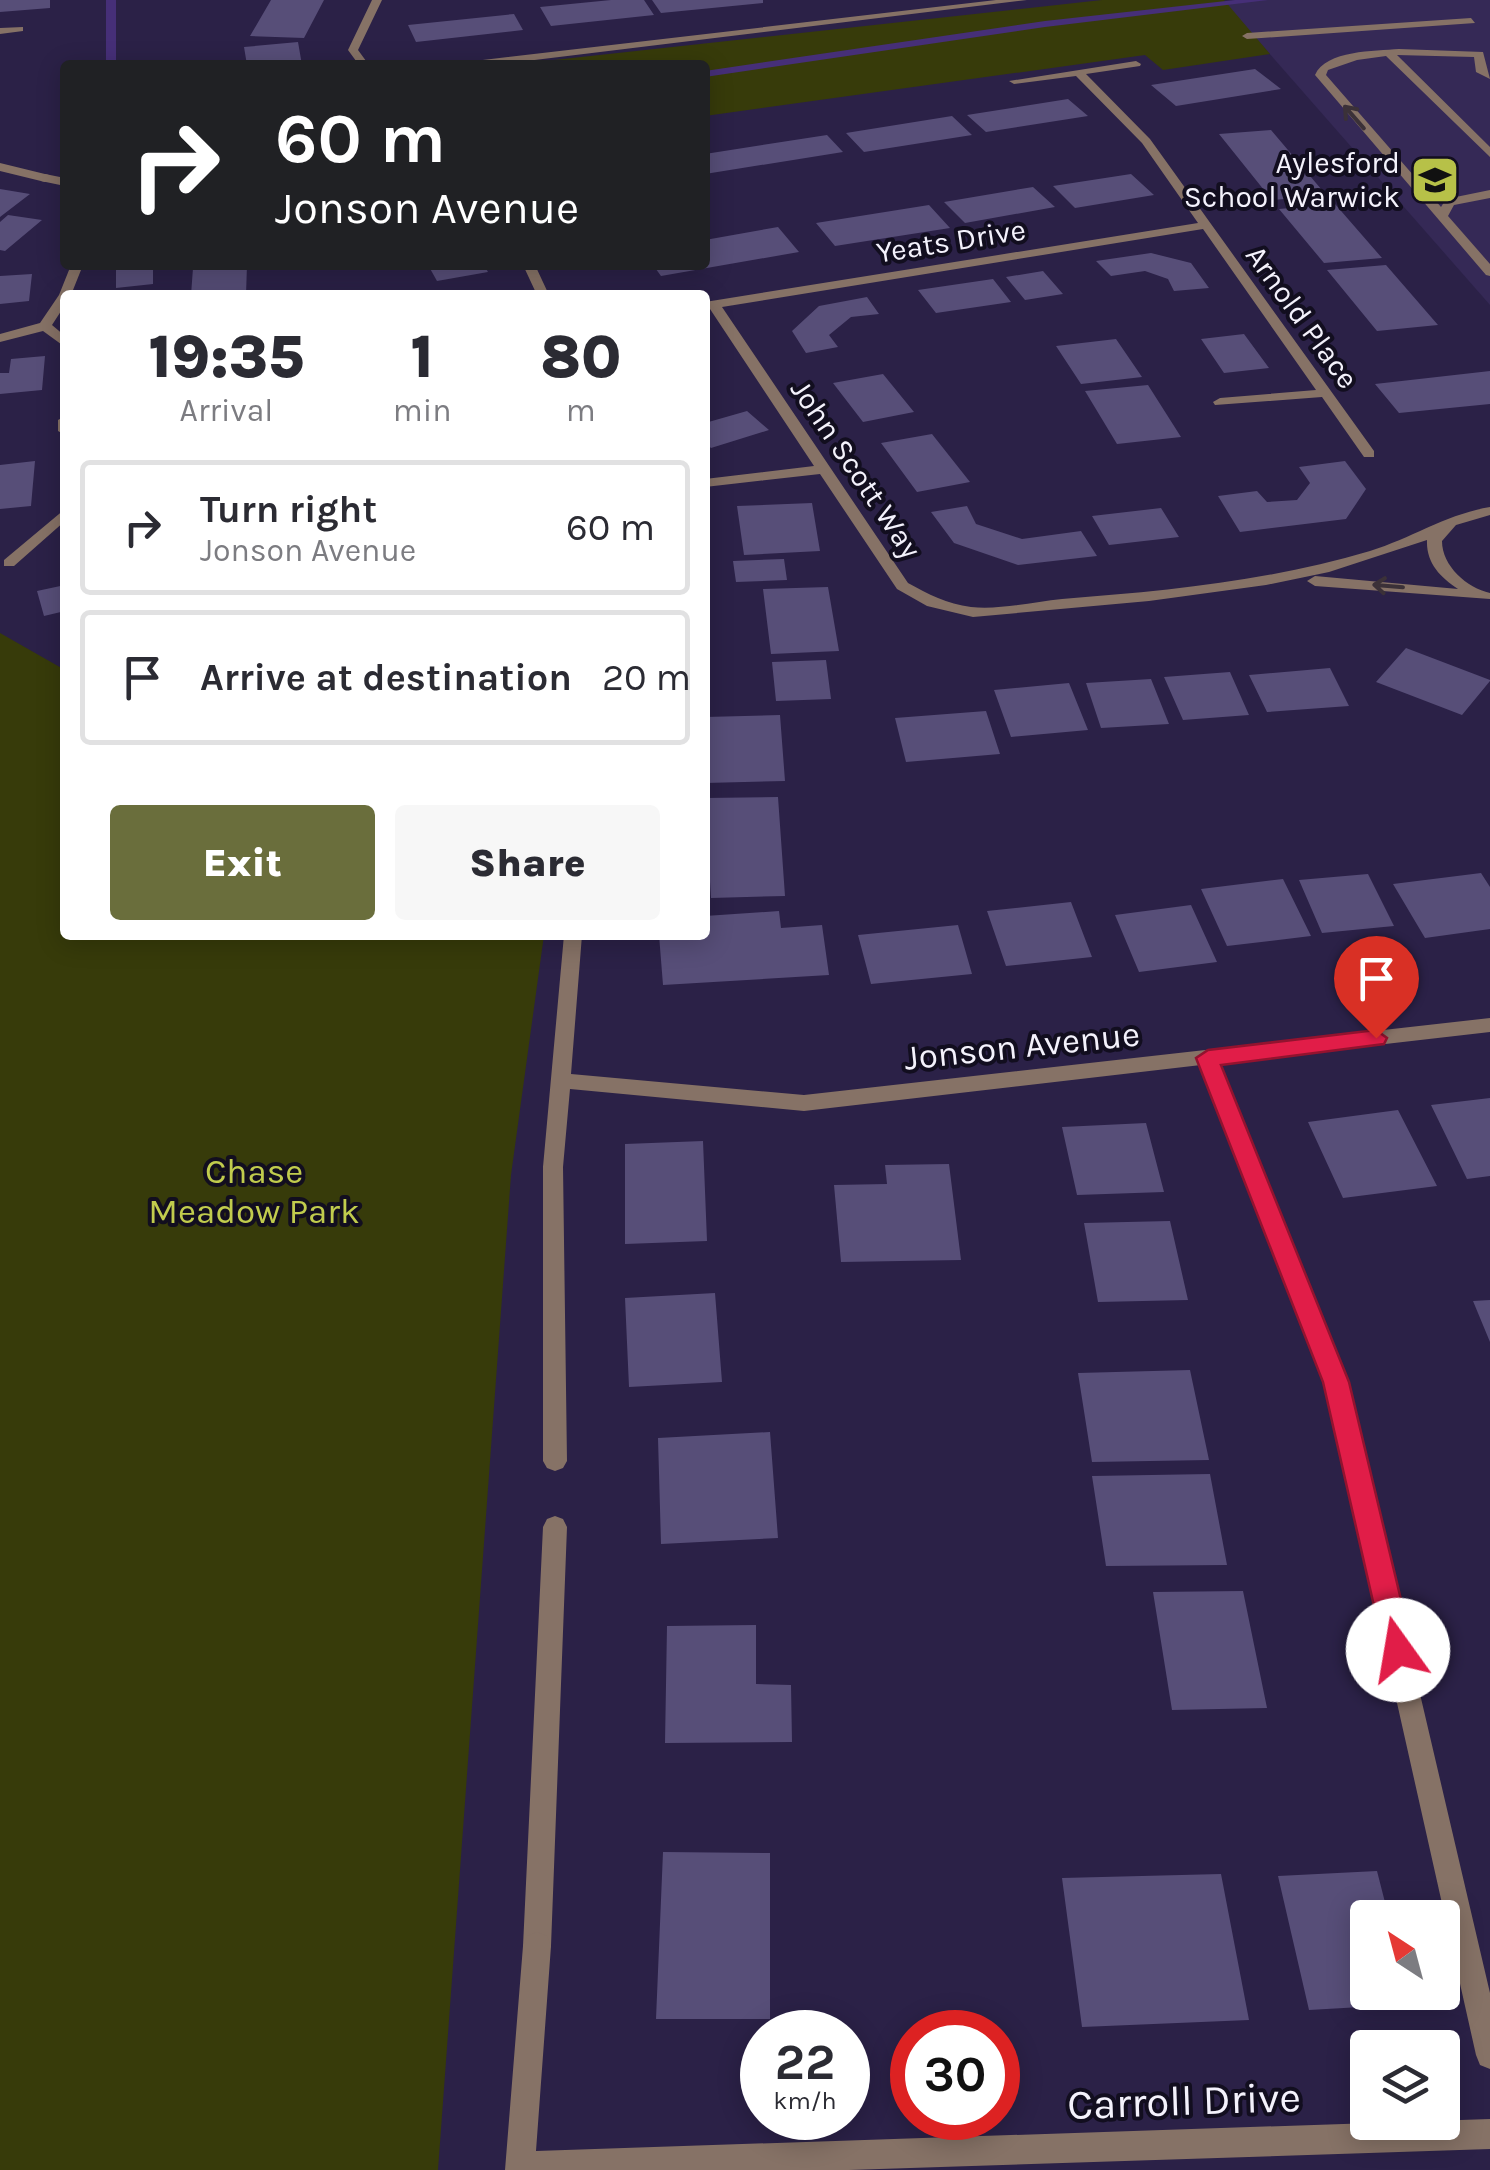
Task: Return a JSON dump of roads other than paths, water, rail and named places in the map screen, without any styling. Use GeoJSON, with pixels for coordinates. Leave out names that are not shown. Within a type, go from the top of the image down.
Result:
{"type":"FeatureCollection","features":[{"type":"Feature","properties":{"kind":"street"},"geometry":{"type":"LineString","coordinates":[[361,60],[354,50],[377,0]]}},
{"type":"Feature","properties":{"kind":"street"},"geometry":{"type":"LineString","coordinates":[[509,60],[1022,0]]}},
{"type":"Feature","properties":{"kind":"street"},"geometry":{"type":"LineString","coordinates":[[1246,36],[1470,21]]}},
{"type":"Feature","properties":{"kind":"street"},"geometry":{"type":"LineString","coordinates":[[1389,27],[1405,44],[1396,54]]}},
{"type":"Feature","properties":{"kind":"street"},"geometry":{"type":"LineString","coordinates":[[0,31],[20,29]]}},
{"type":"Feature","properties":{"kind":"street"},"geometry":{"type":"LineString","coordinates":[[1490,76],[1480,70],[1484,52],[1343,59],[1322,68],[1320,75],[1490,272]]}},
{"type":"Feature","properties":{"kind":"street"},"geometry":{"type":"LineString","coordinates":[[1396,54],[1490,154]]}},
{"type":"Feature","properties":{"kind":"street"},"geometry":{"type":"LineString","coordinates":[[1014,81],[1136,64]]}},
{"type":"Feature","properties":{"kind":"street","name":"Arnold Place"},"geometry":{"type":"LineString","coordinates":[[1079,73],[1146,141],[1368,454]]}},
{"type":"Feature","properties":{"kind":"street"},"geometry":{"type":"LineString","coordinates":[[0,167],[60,181]]}},
{"type":"Feature","properties":{"kind":"street"},"geometry":{"type":"LineString","coordinates":[[1442,216],[1450,202],[1490,194]]}},
{"type":"Feature","properties":{"kind":"street","name":"Yeats Drive"},"geometry":{"type":"LineString","coordinates":[[710,305],[1206,225]]}},
{"type":"Feature","properties":{"kind":"street"},"geometry":{"type":"LineString","coordinates":[[0,338],[45,326],[60,303]]}},
{"type":"Feature","properties":{"kind":"street","name":"John Scott Way"},"geometry":{"type":"LineString","coordinates":[[710,306],[902,586],[951,610],[973,612],[1288,579]]}},
{"type":"Feature","properties":{"kind":"street"},"geometry":{"type":"LineString","coordinates":[[45,326],[60,339]]}},
{"type":"Feature","properties":{"kind":"street"},"geometry":{"type":"LineString","coordinates":[[1220,402],[1325,393]]}},
{"type":"Feature","properties":{"kind":"street"},"geometry":{"type":"LineString","coordinates":[[710,481],[822,469]]}},
{"type":"Feature","properties":{"kind":"street"},"geometry":{"type":"LineString","coordinates":[[1288,579],[1344,566],[1435,532],[1450,521],[1490,512]]}},
{"type":"Feature","properties":{"kind":"street"},"geometry":{"type":"LineString","coordinates":[[9,563],[60,517]]}},
{"type":"Feature","properties":{"kind":"street"},"geometry":{"type":"LineString","coordinates":[[1435,532],[1430,547],[1436,564],[1450,579],[1487,597]]}},
{"type":"Feature","properties":{"kind":"street"},"geometry":{"type":"LineString","coordinates":[[1288,579],[1487,597]]}},
{"type":"Feature","properties":{"kind":"street"},"geometry":{"type":"LineString","coordinates":[[555,1461],[553,1167],[573,940]]}},
{"type":"Feature","properties":{"kind":"street","name":"Jonson Avenue"},"geometry":{"type":"LineString","coordinates":[[561,1082],[626,1083],[758,1102],[804,1103],[1490,1025]]}},
{"type":"Feature","properties":{"kind":"street"},"geometry":{"type":"LineString","coordinates":[[1208,1058],[1336,1382],[1480,1956],[1490,2056]]}},
{"type":"Feature","properties":{"kind":"street","name":"Carroll Drive"},"geometry":{"type":"LineString","coordinates":[[556,1527],[521,2168],[1490,2134]]}},
{"type":"Feature","properties":{"kind":"waterway"},"geometry":{"type":"LineString","coordinates":[[111,0],[111,60]]}},
{"type":"Feature","properties":{"kind":"waterway"},"geometry":{"type":"LineString","coordinates":[[710,73],[1045,24],[1263,0]]}},
{"type":"Feature","properties":{"kind":"place","name":"Aylesford School Warwick"},"geometry":{"type":"Point","coordinates":[1435,180]}},
{"type":"Feature","properties":{"kind":"park label","name":"Chase Meadow Park"},"geometry":{"type":"Point","coordinates":[254,1191]}}]}
